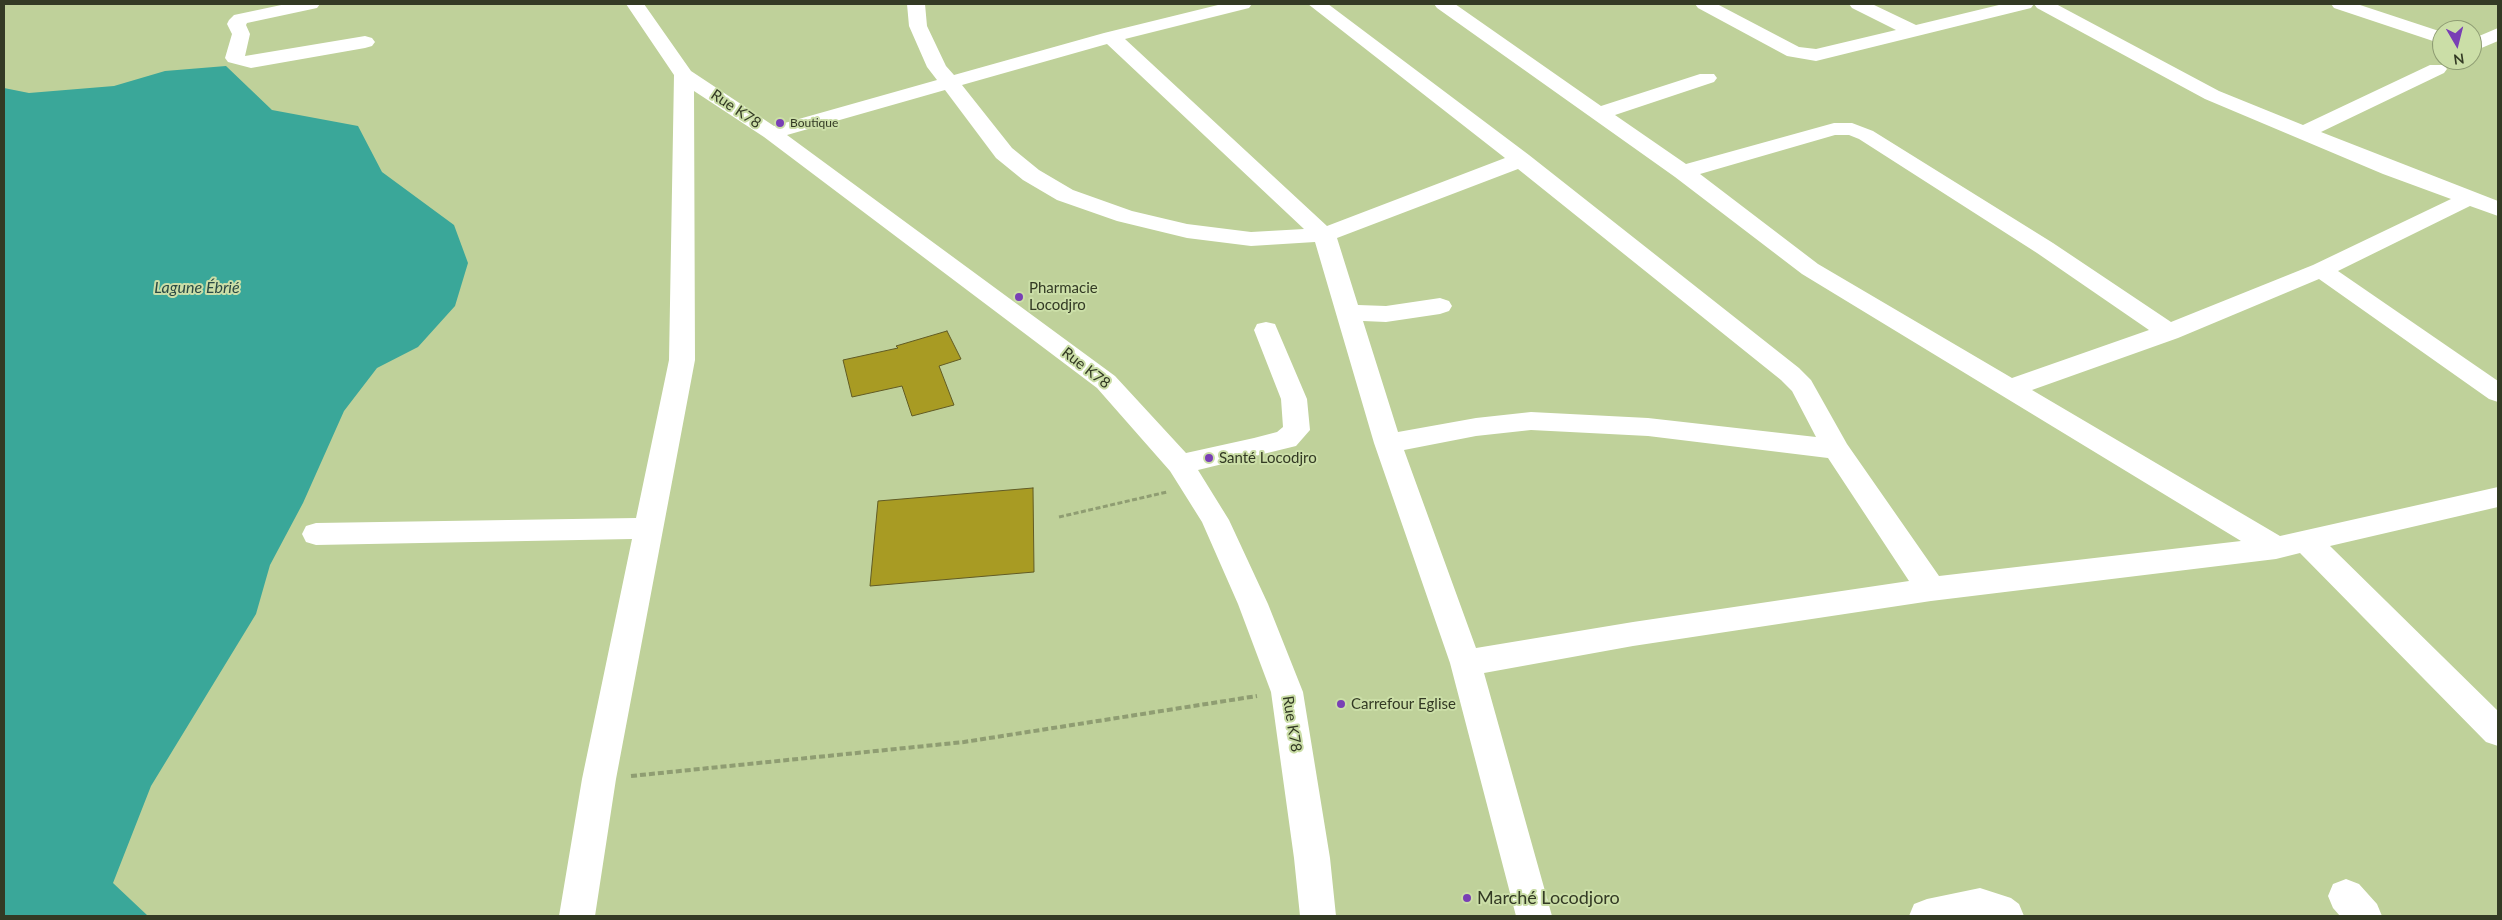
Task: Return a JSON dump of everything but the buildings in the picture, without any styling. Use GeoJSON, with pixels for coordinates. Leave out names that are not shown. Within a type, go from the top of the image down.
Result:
{"type":"FeatureCollection","features":[{"type":"Feature","properties":{"kind":"street"},"geometry":{"type":"LineString","coordinates":[[311,4],[241,19],[236,24],[241,34],[236,58],[240,62],[251,62],[365,42]]}},
{"type":"Feature","properties":{"kind":"street","name":"Rue K78"},"geometry":{"type":"LineString","coordinates":[[635,4],[684,75],[771,132],[1106,382],[1180,464],[1215,520],[1253,604],[1287,692],[1312,858],[1318,916]]}},
{"type":"Feature","properties":{"kind":"street"},"geometry":{"type":"LineString","coordinates":[[916,4],[918,26],[924,43],[948,83],[1004,153],[1030,174],[1065,195],[1125,216],[1187,231],[1251,239],[1324,235],[1521,160]]}},
{"type":"Feature","properties":{"kind":"street"},"geometry":{"type":"LineString","coordinates":[[771,132],[1111,37],[1243,4]]}},
{"type":"Feature","properties":{"kind":"street"},"geometry":{"type":"LineString","coordinates":[[1317,4],[1521,160],[1790,374],[1802,386],[1836,449],[1932,589]]}},
{"type":"Feature","properties":{"kind":"street"},"geometry":{"type":"LineString","coordinates":[[1443,4],[1683,172],[1810,269],[2276,548]]}},
{"type":"Feature","properties":{"kind":"street"},"geometry":{"type":"LineString","coordinates":[[1704,4],[1803,55],[1827,53],[2025,4]]}},
{"type":"Feature","properties":{"kind":"street"},"geometry":{"type":"LineString","coordinates":[[1858,4],[1915,32]]}},
{"type":"Feature","properties":{"kind":"street"},"geometry":{"type":"LineString","coordinates":[[2043,4],[2150,60],[2180,79],[2303,133],[2468,199],[2498,209]]}},
{"type":"Feature","properties":{"kind":"street"},"geometry":{"type":"LineString","coordinates":[[2340,4],[2432,35]]}},
{"type":"Feature","properties":{"kind":"street"},"geometry":{"type":"LineString","coordinates":[[2482,41],[2498,34]]}},
{"type":"Feature","properties":{"kind":"street"},"geometry":{"type":"LineString","coordinates":[[1111,37],[1324,235],[1388,443],[1466,663],[1534,916]]}},
{"type":"Feature","properties":{"kind":"street"},"geometry":{"type":"LineString","coordinates":[[2303,133],[2433,70]]}},
{"type":"Feature","properties":{"kind":"street"},"geometry":{"type":"LineString","coordinates":[[577,916],[599,779],[682,360],[684,75]]}},
{"type":"Feature","properties":{"kind":"street"},"geometry":{"type":"LineString","coordinates":[[1599,113],[1707,78]]}},
{"type":"Feature","properties":{"kind":"street"},"geometry":{"type":"LineString","coordinates":[[1683,172],[1834,129],[1852,129],[1866,135],[2045,248],[2169,332]]}},
{"type":"Feature","properties":{"kind":"street"},"geometry":{"type":"LineString","coordinates":[[2009,389],[2169,332],[2321,270],[2468,199]]}},
{"type":"Feature","properties":{"kind":"street"},"geometry":{"type":"LineString","coordinates":[[2321,270],[2498,393]]}},
{"type":"Feature","properties":{"kind":"street"},"geometry":{"type":"LineString","coordinates":[[1348,312],[1386,314],[1440,306]]}},
{"type":"Feature","properties":{"kind":"street"},"geometry":{"type":"LineString","coordinates":[[1180,464],[1286,439],[1297,430],[1294,399],[1266,330]]}},
{"type":"Feature","properties":{"kind":"street"},"geometry":{"type":"LineString","coordinates":[[1388,443],[1476,427],[1532,421],[1648,427],[1836,449]]}},
{"type":"Feature","properties":{"kind":"street"},"geometry":{"type":"LineString","coordinates":[[1466,663],[1633,634],[1932,589],[2276,548],[2498,497]]}},
{"type":"Feature","properties":{"kind":"street"},"geometry":{"type":"LineString","coordinates":[[316,534],[649,528]]}},
{"type":"Feature","properties":{"kind":"street"},"geometry":{"type":"LineString","coordinates":[[2306,541],[2498,732]]}},
{"type":"Feature","properties":{"kind":"street"},"geometry":{"type":"LineString","coordinates":[[1927,916],[1980,905],[1998,910],[2006,916]]}},
{"type":"Feature","properties":{"kind":"path"},"geometry":{"type":"LineString","coordinates":[[1059,517],[1194,486]]}},
{"type":"Feature","properties":{"kind":"path"},"geometry":{"type":"LineString","coordinates":[[599,779],[964,742],[1287,692]]}},
{"type":"Feature","properties":{"kind":"water","name":"Lagune Ébrié"},"geometry":{"type":"Polygon","coordinates":[[[226,66],[272,110],[358,126],[382,172],[454,225],[468,263],[455,306],[418,347],[377,368],[344,411],[303,503],[270,565],[256,614],[151,786],[113,883],[148,916],[4,916],[4,88],[29,93],[114,86],[165,71],[226,66]]]}},
{"type":"Feature","properties":{"kind":"place","name":"Boutique"},"geometry":{"type":"Point","coordinates":[780,123]}},
{"type":"Feature","properties":{"kind":"place","name":"Pharmacie Locodjro"},"geometry":{"type":"Point","coordinates":[1019,297]}},
{"type":"Feature","properties":{"kind":"place","name":"Santé Locodjro"},"geometry":{"type":"Point","coordinates":[1209,458]}},
{"type":"Feature","properties":{"kind":"place","name":"Carrefour Eglise"},"geometry":{"type":"Point","coordinates":[1341,704]}},
{"type":"Feature","properties":{"kind":"place","name":"Marché Locodjoro"},"geometry":{"type":"Point","coordinates":[1467,898]}}]}
